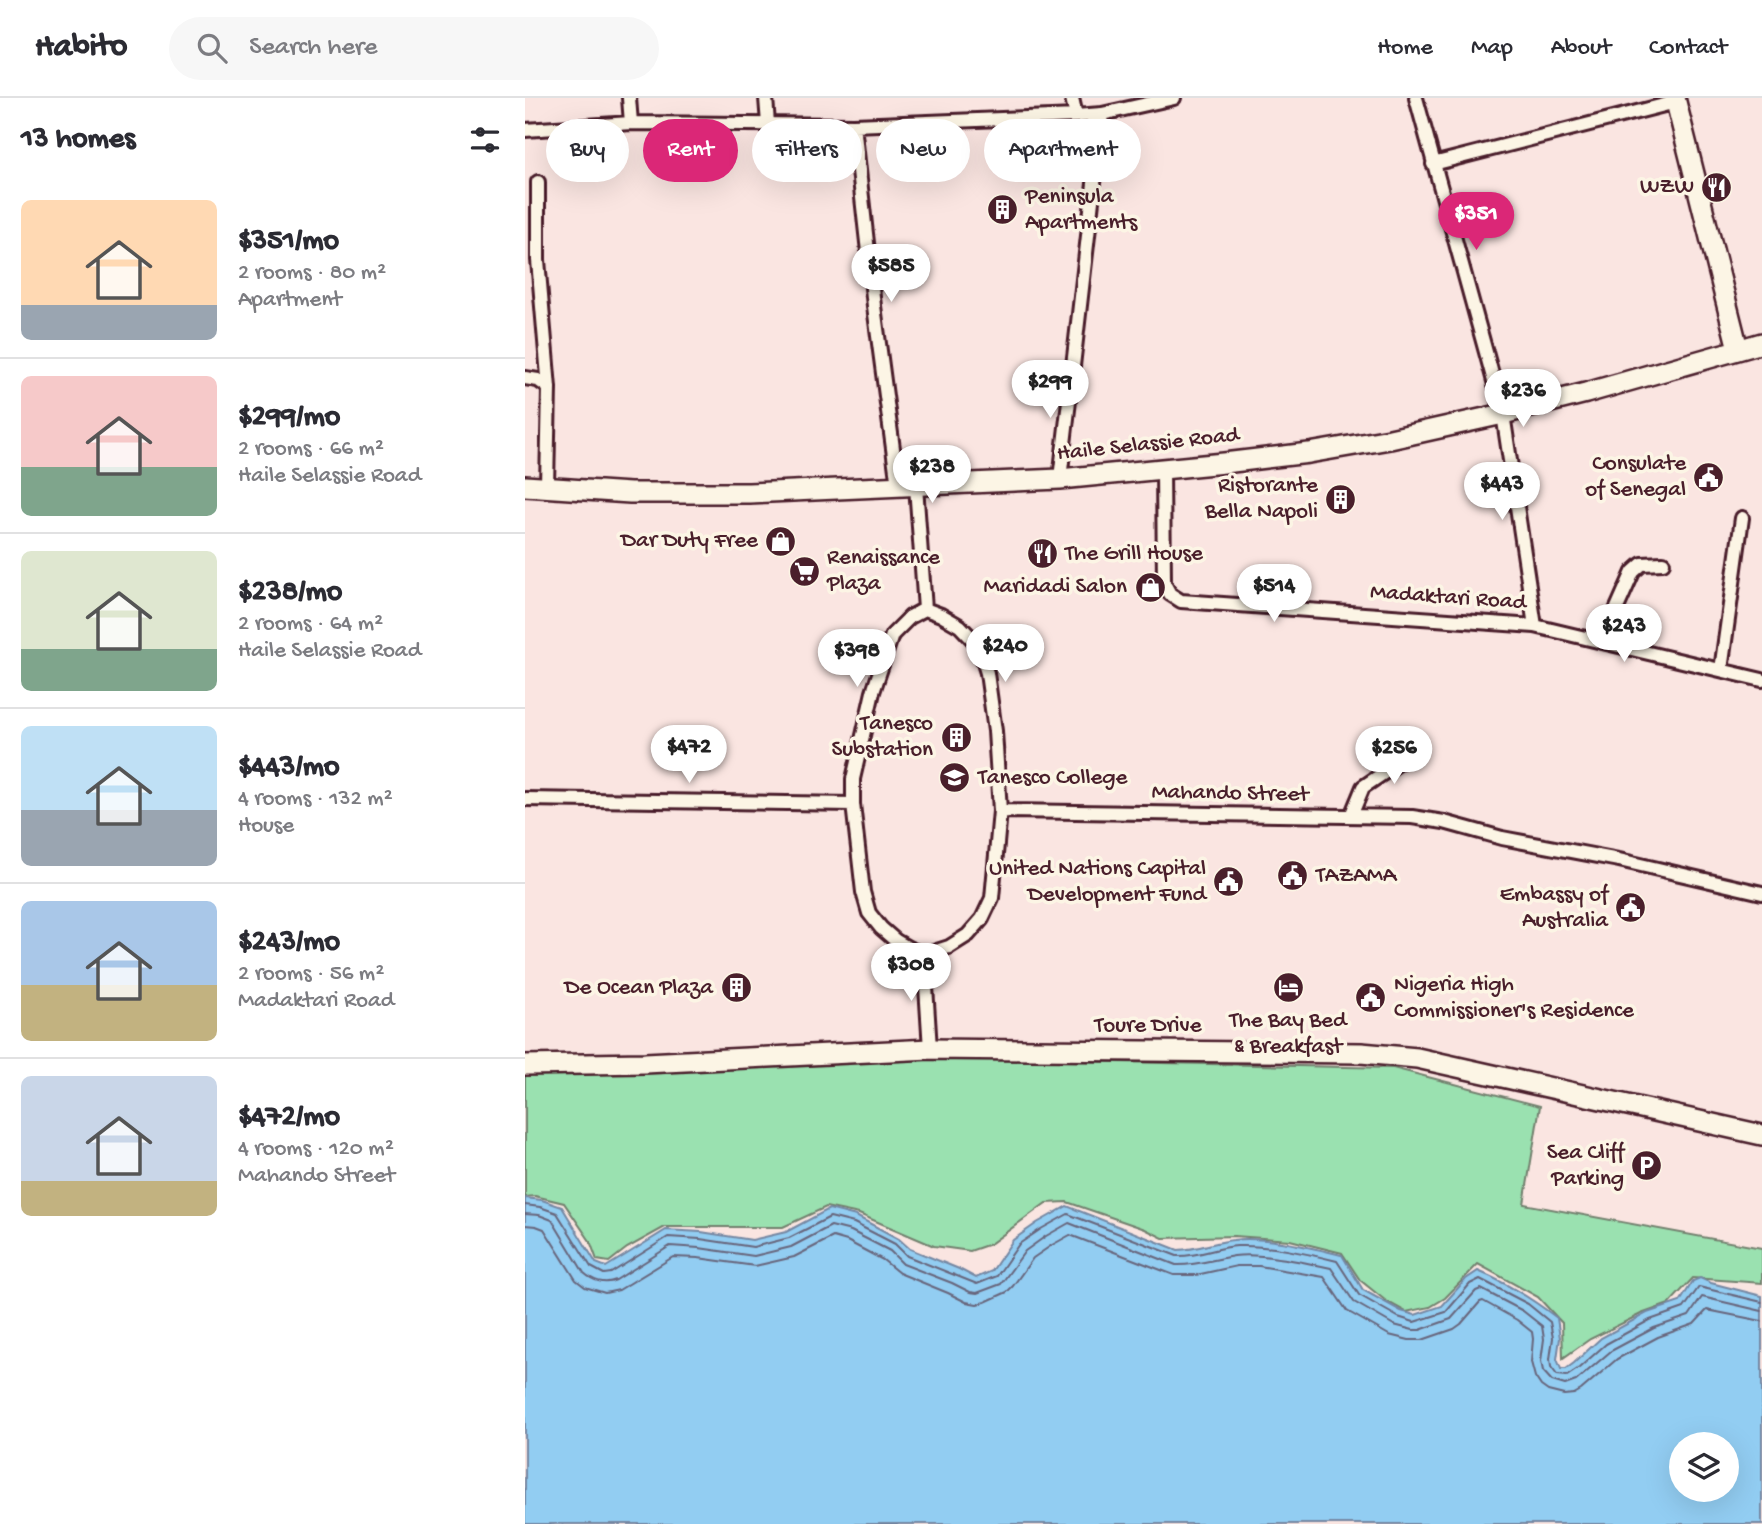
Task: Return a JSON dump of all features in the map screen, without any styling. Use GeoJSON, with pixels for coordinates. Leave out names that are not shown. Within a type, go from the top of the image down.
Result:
{"type":"FeatureCollection","features":[{"type":"Feature","properties":{"kind":"street"},"geometry":{"type":"LineString","coordinates":[[629,98],[631,123]]}},
{"type":"Feature","properties":{"kind":"street"},"geometry":{"type":"LineString","coordinates":[[766,98],[768,119]]}},
{"type":"Feature","properties":{"kind":"street"},"geometry":{"type":"LineString","coordinates":[[1072,98],[1076,116]]}},
{"type":"Feature","properties":{"kind":"street"},"geometry":{"type":"LineString","coordinates":[[862,125],[1102,114],[1171,98]]}},
{"type":"Feature","properties":{"kind":"street"},"geometry":{"type":"LineString","coordinates":[[1416,98],[1503,414],[1535,625]]}},
{"type":"Feature","properties":{"kind":"street"},"geometry":{"type":"LineString","coordinates":[[1433,164],[1675,100],[1738,349]]}},
{"type":"Feature","properties":{"kind":"street"},"geometry":{"type":"LineString","coordinates":[[1060,479],[1102,114]]}},
{"type":"Feature","properties":{"kind":"street"},"geometry":{"type":"LineString","coordinates":[[525,130],[631,123],[752,124]]}},
{"type":"Feature","properties":{"kind":"street"},"geometry":{"type":"LineString","coordinates":[[538,182],[538,260],[549,388],[547,486]]}},
{"type":"Feature","properties":{"kind":"street"},"geometry":{"type":"LineString","coordinates":[[860,182],[874,306],[907,486],[925,609]]}},
{"type":"Feature","properties":{"kind":"street","name":"Haile Selassie Road"},"geometry":{"type":"LineString","coordinates":[[525,486],[630,494],[749,493],[1060,479],[1309,453],[1390,439],[1503,414],[1762,343]]}},
{"type":"Feature","properties":{"kind":"street"},"geometry":{"type":"LineString","coordinates":[[525,378],[538,380],[549,388]]}},
{"type":"Feature","properties":{"kind":"street","name":"Madaktari Road"},"geometry":{"type":"LineString","coordinates":[[1163,468],[1164,583],[1175,598],[1535,625],[1762,680]]}},
{"type":"Feature","properties":{"kind":"street"},"geometry":{"type":"LineString","coordinates":[[1721,670],[1742,518]]}},
{"type":"Feature","properties":{"kind":"street"},"geometry":{"type":"LineString","coordinates":[[1602,642],[1633,572],[1642,564],[1663,563]]}},
{"type":"Feature","properties":{"kind":"street"},"geometry":{"type":"LineString","coordinates":[[925,609],[960,626],[979,646],[987,673],[995,731],[1000,811],[992,898],[982,919],[968,935],[949,947],[924,955],[896,941],[869,913],[863,892],[853,804],[853,779],[873,692],[886,650],[893,635],[910,617],[925,609]]}},
{"type":"Feature","properties":{"kind":"street"},"geometry":{"type":"LineString","coordinates":[[1351,816],[1363,787],[1397,764],[1402,746]]}},
{"type":"Feature","properties":{"kind":"street"},"geometry":{"type":"LineString","coordinates":[[525,799],[853,804]]}},
{"type":"Feature","properties":{"kind":"street","name":"Mahando Street"},"geometry":{"type":"LineString","coordinates":[[1000,811],[1412,817],[1762,893]]}},
{"type":"Feature","properties":{"kind":"street"},"geometry":{"type":"LineString","coordinates":[[924,955],[930,1049]]}},
{"type":"Feature","properties":{"kind":"street","name":"Toure Drive"},"geometry":{"type":"LineString","coordinates":[[525,1065],[645,1063],[930,1049],[1361,1053],[1417,1058],[1762,1135]]}},
{"type":"Feature","properties":{"kind":"green space"},"geometry":{"type":"Polygon","coordinates":[[[926,1058],[1393,1068],[1540,1106],[1524,1204],[1762,1248],[1762,1283],[1693,1278],[1669,1304],[1641,1314],[1590,1339],[1563,1358],[1562,1323],[1538,1297],[1478,1264],[1445,1298],[1430,1307],[1406,1312],[1386,1301],[1360,1280],[1342,1253],[1290,1240],[1234,1236],[1163,1238],[1145,1229],[1067,1202],[1046,1203],[990,1244],[970,1251],[934,1246],[859,1214],[826,1207],[783,1227],[665,1227],[627,1248],[609,1262],[597,1260],[590,1241],[564,1203],[535,1196],[525,1197],[525,1073],[926,1058]]]}},
{"type":"Feature","properties":{"kind":"water"},"geometry":{"type":"Polygon","coordinates":[[[525,1198],[562,1207],[596,1263],[606,1267],[666,1230],[752,1240],[786,1232],[829,1209],[856,1216],[899,1239],[910,1249],[976,1278],[992,1271],[1013,1240],[1067,1206],[1178,1250],[1233,1240],[1258,1239],[1342,1255],[1363,1290],[1401,1311],[1415,1315],[1442,1306],[1466,1279],[1478,1271],[1519,1292],[1557,1318],[1560,1338],[1557,1359],[1561,1369],[1574,1363],[1601,1338],[1647,1313],[1680,1302],[1693,1281],[1700,1278],[1762,1296],[1762,1524],[525,1524],[525,1198]]]}},
{"type":"Feature","properties":{"kind":"place","name":"WZW"},"geometry":{"type":"Point","coordinates":[1717,187]}},
{"type":"Feature","properties":{"kind":"place","name":"Peninsula Apartments"},"geometry":{"type":"Point","coordinates":[1002,210]}},
{"type":"Feature","properties":{"kind":"place","name":"Consulate of Senegal"},"geometry":{"type":"Point","coordinates":[1709,477]}},
{"type":"Feature","properties":{"kind":"place","name":"Ristorante Bella Napoli"},"geometry":{"type":"Point","coordinates":[1341,499]}},
{"type":"Feature","properties":{"kind":"place","name":"Dar Duty Free"},"geometry":{"type":"Point","coordinates":[781,541]}},
{"type":"Feature","properties":{"kind":"place","name":"The Grill House"},"geometry":{"type":"Point","coordinates":[1042,554]}},
{"type":"Feature","properties":{"kind":"place","name":"Renaissance Plaza"},"geometry":{"type":"Point","coordinates":[804,571]}},
{"type":"Feature","properties":{"kind":"place","name":"Maridadi Salon"},"geometry":{"type":"Point","coordinates":[1150,587]}},
{"type":"Feature","properties":{"kind":"place","name":"Tanesco Substation"},"geometry":{"type":"Point","coordinates":[956,737]}},
{"type":"Feature","properties":{"kind":"place","name":"Tanesco College"},"geometry":{"type":"Point","coordinates":[955,778]}},
{"type":"Feature","properties":{"kind":"place","name":"TAZAMA"},"geometry":{"type":"Point","coordinates":[1293,876]}},
{"type":"Feature","properties":{"kind":"place","name":"United Nations Capital Development Fund"},"geometry":{"type":"Point","coordinates":[1229,882]}},
{"type":"Feature","properties":{"kind":"place","name":"Embassy of Australia"},"geometry":{"type":"Point","coordinates":[1631,908]}},
{"type":"Feature","properties":{"kind":"place","name":"The Bay Bed & Breakfast"},"geometry":{"type":"Point","coordinates":[1288,987]}},
{"type":"Feature","properties":{"kind":"place","name":"De Ocean Plaza"},"geometry":{"type":"Point","coordinates":[736,988]}},
{"type":"Feature","properties":{"kind":"place","name":"Nigeria High Commissioner's Residence"},"geometry":{"type":"Point","coordinates":[1371,998]}},
{"type":"Feature","properties":{"kind":"place","name":"Sea Cliff Parking"},"geometry":{"type":"Point","coordinates":[1647,1166]}}]}
